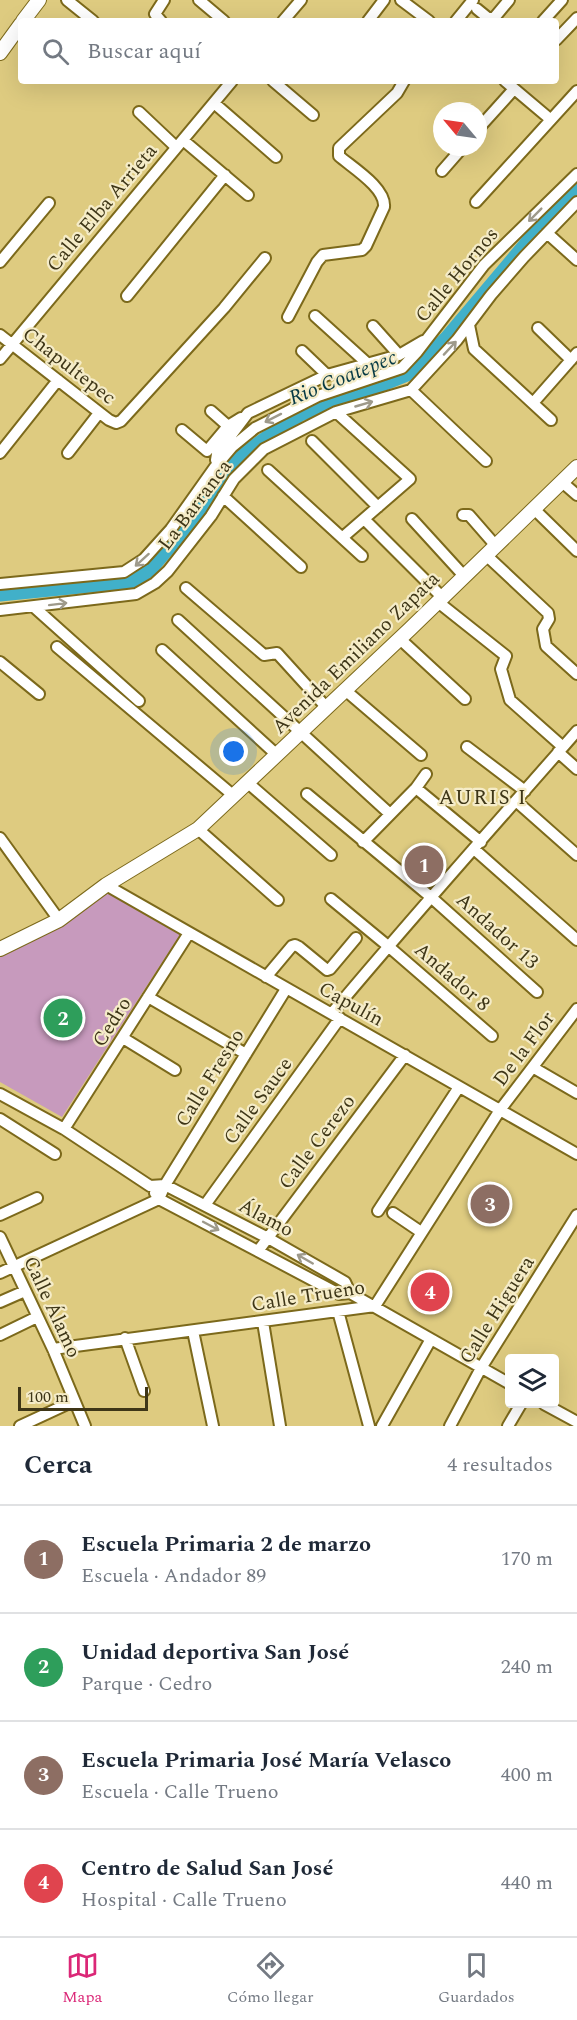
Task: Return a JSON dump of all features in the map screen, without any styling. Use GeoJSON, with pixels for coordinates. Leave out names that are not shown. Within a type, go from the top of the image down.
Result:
{"type":"FeatureCollection","features":[{"type":"Feature","properties":{"kind":"main road"},"geometry":{"type":"LineString","coordinates":[[26,18],[39,0]]}},
{"type":"Feature","properties":{"kind":"main road"},"geometry":{"type":"LineString","coordinates":[[0,52],[18,29]]}},
{"type":"Feature","properties":{"kind":"main road","name":"Avenida Emiliano Zapata"},"geometry":{"type":"LineString","coordinates":[[0,950],[58,920],[106,885],[198,830],[577,467]]}},
{"type":"Feature","properties":{"kind":"street"},"geometry":{"type":"LineString","coordinates":[[67,0],[89,18]]}},
{"type":"Feature","properties":{"kind":"street"},"geometry":{"type":"LineString","coordinates":[[157,18],[155,14],[164,0]]}},
{"type":"Feature","properties":{"kind":"street"},"geometry":{"type":"LineString","coordinates":[[199,0],[220,18]]}},
{"type":"Feature","properties":{"kind":"street"},"geometry":{"type":"LineString","coordinates":[[286,18],[301,0]]}},
{"type":"Feature","properties":{"kind":"street"},"geometry":{"type":"LineString","coordinates":[[370,18],[384,0]]}},
{"type":"Feature","properties":{"kind":"street"},"geometry":{"type":"LineString","coordinates":[[401,0],[425,18]]}},
{"type":"Feature","properties":{"kind":"street"},"geometry":{"type":"LineString","coordinates":[[460,18],[475,5],[488,18],[494,18],[509,0]]}},
{"type":"Feature","properties":{"kind":"street"},"geometry":{"type":"LineString","coordinates":[[546,18],[562,0]]}},
{"type":"Feature","properties":{"kind":"street"},"geometry":{"type":"LineString","coordinates":[[559,37],[577,18]]}},
{"type":"Feature","properties":{"kind":"street","name":"Calle Elba Arrieta"},"geometry":{"type":"LineString","coordinates":[[0,359],[230,84]]}},
{"type":"Feature","properties":{"kind":"street"},"geometry":{"type":"LineString","coordinates":[[277,84],[313,115]]}},
{"type":"Feature","properties":{"kind":"street"},"geometry":{"type":"LineString","coordinates":[[288,317],[323,255],[362,250],[366,246],[385,202],[379,189],[339,156],[339,148],[397,93],[402,84]]}},
{"type":"Feature","properties":{"kind":"street"},"geometry":{"type":"LineString","coordinates":[[487,117],[512,84],[550,119]]}},
{"type":"Feature","properties":{"kind":"street"},"geometry":{"type":"LineString","coordinates":[[476,202],[577,92]]}},
{"type":"Feature","properties":{"kind":"street"},"geometry":{"type":"LineString","coordinates":[[214,103],[276,157]]}},
{"type":"Feature","properties":{"kind":"street"},"geometry":{"type":"LineString","coordinates":[[139,112],[225,175],[248,195]]}},
{"type":"Feature","properties":{"kind":"street"},"geometry":{"type":"LineString","coordinates":[[442,171],[455,156]]}},
{"type":"Feature","properties":{"kind":"street","name":"Calle Hornos"},"geometry":{"type":"LineString","coordinates":[[0,584],[124,572],[134,567],[171,529],[232,447],[255,428],[318,396],[402,368],[484,266],[577,174]]}},
{"type":"Feature","properties":{"kind":"street"},"geometry":{"type":"LineString","coordinates":[[127,296],[225,175]]}},
{"type":"Feature","properties":{"kind":"street"},"geometry":{"type":"LineString","coordinates":[[486,461],[411,390],[469,326],[491,295],[577,202]]}},
{"type":"Feature","properties":{"kind":"street"},"geometry":{"type":"LineString","coordinates":[[0,262],[49,203]]}},
{"type":"Feature","properties":{"kind":"street"},"geometry":{"type":"LineString","coordinates":[[547,233],[577,260]]}},
{"type":"Feature","properties":{"kind":"street","name":"Chapultepec"},"geometry":{"type":"LineString","coordinates":[[0,335],[99,413],[116,423],[129,412],[224,308],[265,258]]}},
{"type":"Feature","properties":{"kind":"street"},"geometry":{"type":"LineString","coordinates":[[315,316],[368,364]]}},
{"type":"Feature","properties":{"kind":"street"},"geometry":{"type":"LineString","coordinates":[[373,326],[399,355]]}},
{"type":"Feature","properties":{"kind":"street"},"geometry":{"type":"LineString","coordinates":[[469,326],[474,349],[551,420]]}},
{"type":"Feature","properties":{"kind":"street"},"geometry":{"type":"LineString","coordinates":[[533,403],[574,356],[538,328]]}},
{"type":"Feature","properties":{"kind":"street"},"geometry":{"type":"LineString","coordinates":[[182,430],[207,451],[228,426],[248,413],[327,375],[399,355],[427,338]]}},
{"type":"Feature","properties":{"kind":"street"},"geometry":{"type":"LineString","coordinates":[[302,351],[327,375]]}},
{"type":"Feature","properties":{"kind":"street"},"geometry":{"type":"LineString","coordinates":[[0,453],[58,380]]}},
{"type":"Feature","properties":{"kind":"street","name":"La Barranca"},"geometry":{"type":"LineString","coordinates":[[0,610],[136,594],[155,583],[168,571],[211,516],[234,479],[264,449],[336,412],[411,390]]}},
{"type":"Feature","properties":{"kind":"street"},"geometry":{"type":"LineString","coordinates":[[211,411],[228,426]]}},
{"type":"Feature","properties":{"kind":"street"},"geometry":{"type":"LineString","coordinates":[[336,412],[410,479],[343,537]]}},
{"type":"Feature","properties":{"kind":"street"},"geometry":{"type":"LineString","coordinates":[[68,453],[99,413]]}},
{"type":"Feature","properties":{"kind":"street"},"geometry":{"type":"LineString","coordinates":[[215,467],[217,454],[248,413]]}},
{"type":"Feature","properties":{"kind":"street"},"geometry":{"type":"LineString","coordinates":[[312,441],[378,507]]}},
{"type":"Feature","properties":{"kind":"street"},"geometry":{"type":"LineString","coordinates":[[268,470],[362,556]]}},
{"type":"Feature","properties":{"kind":"street"},"geometry":{"type":"LineString","coordinates":[[562,482],[577,495]]}},
{"type":"Feature","properties":{"kind":"street"},"geometry":{"type":"LineString","coordinates":[[223,496],[301,567]]}},
{"type":"Feature","properties":{"kind":"street"},"geometry":{"type":"LineString","coordinates":[[534,509],[577,551]]}},
{"type":"Feature","properties":{"kind":"street"},"geometry":{"type":"LineString","coordinates":[[463,515],[469,515],[491,551],[548,613],[549,619],[543,629],[546,646],[577,674]]}},
{"type":"Feature","properties":{"kind":"street"},"geometry":{"type":"LineString","coordinates":[[364,519],[440,599],[506,656],[501,669],[510,700],[561,749],[577,769]]}},
{"type":"Feature","properties":{"kind":"street"},"geometry":{"type":"LineString","coordinates":[[412,519],[464,576]]}},
{"type":"Feature","properties":{"kind":"street"},"geometry":{"type":"LineString","coordinates":[[186,588],[264,655],[277,653],[327,708]]}},
{"type":"Feature","properties":{"kind":"street"},"geometry":{"type":"LineString","coordinates":[[34,607],[139,701]]}},
{"type":"Feature","properties":{"kind":"street"},"geometry":{"type":"LineString","coordinates":[[178,620],[390,813]]}},
{"type":"Feature","properties":{"kind":"street"},"geometry":{"type":"LineString","coordinates":[[400,639],[465,699]]}},
{"type":"Feature","properties":{"kind":"street"},"geometry":{"type":"LineString","coordinates":[[57,647],[234,796]]}},
{"type":"Feature","properties":{"kind":"street"},"geometry":{"type":"LineString","coordinates":[[162,650],[277,755]]}},
{"type":"Feature","properties":{"kind":"street"},"geometry":{"type":"LineString","coordinates":[[0,662],[39,694]]}},
{"type":"Feature","properties":{"kind":"street"},"geometry":{"type":"LineString","coordinates":[[345,690],[421,755]]}},
{"type":"Feature","properties":{"kind":"street","name":"Calle Sauce"},"geometry":{"type":"LineString","coordinates":[[205,1205],[336,1015],[388,946],[577,731]]}},
{"type":"Feature","properties":{"kind":"street"},"geometry":{"type":"LineString","coordinates":[[467,747],[525,791]]}},
{"type":"Feature","properties":{"kind":"street"},"geometry":{"type":"LineString","coordinates":[[363,842],[416,788],[426,774]]}},
{"type":"Feature","properties":{"kind":"street"},"geometry":{"type":"LineString","coordinates":[[248,783],[331,855]]}},
{"type":"Feature","properties":{"kind":"street"},"geometry":{"type":"LineString","coordinates":[[416,788],[577,940]]}},
{"type":"Feature","properties":{"kind":"street","name":"Andador 13"},"geometry":{"type":"LineString","coordinates":[[307,794],[432,898],[537,992]]}},
{"type":"Feature","properties":{"kind":"street"},"geometry":{"type":"LineString","coordinates":[[516,801],[577,855]]}},
{"type":"Feature","properties":{"kind":"street"},"geometry":{"type":"LineString","coordinates":[[198,830],[278,900]]}},
{"type":"Feature","properties":{"kind":"street"},"geometry":{"type":"LineString","coordinates":[[0,838],[58,920]]}},
{"type":"Feature","properties":{"kind":"street","name":"Capulín"},"geometry":{"type":"LineString","coordinates":[[106,885],[577,1154]]}},
{"type":"Feature","properties":{"kind":"street","name":"Andador 8"},"geometry":{"type":"LineString","coordinates":[[330,899],[492,1036]]}},
{"type":"Feature","properties":{"kind":"street","name":"Cedro"},"geometry":{"type":"LineString","coordinates":[[64,1129],[189,933]]}},
{"type":"Feature","properties":{"kind":"street"},"geometry":{"type":"LineString","coordinates":[[266,977],[295,945],[327,970],[330,969],[356,938]]}},
{"type":"Feature","properties":{"kind":"street","name":"Calle Fresno"},"geometry":{"type":"LineString","coordinates":[[159,1199],[165,1185],[286,989]]}},
{"type":"Feature","properties":{"kind":"street"},"geometry":{"type":"LineString","coordinates":[[148,997],[246,1054]]}},
{"type":"Feature","properties":{"kind":"street","name":"De la Flor"},"geometry":{"type":"LineString","coordinates":[[500,1110],[577,1009]]}},
{"type":"Feature","properties":{"kind":"street"},"geometry":{"type":"LineString","coordinates":[[123,1038],[175,1070]]}},
{"type":"Feature","properties":{"kind":"street","name":"Calle Cerezo"},"geometry":{"type":"LineString","coordinates":[[258,1251],[405,1055]]}},
{"type":"Feature","properties":{"kind":"street"},"geometry":{"type":"LineString","coordinates":[[534,1068],[577,1093]]}},
{"type":"Feature","properties":{"kind":"street"},"geometry":{"type":"LineString","coordinates":[[378,1211],[459,1087]]}},
{"type":"Feature","properties":{"kind":"street"},"geometry":{"type":"LineString","coordinates":[[0,1094],[64,1129],[150,1186],[159,1199],[339,1294],[350,1293]]}},
{"type":"Feature","properties":{"kind":"street"},"geometry":{"type":"LineString","coordinates":[[0,1114],[19,1106]]}},
{"type":"Feature","properties":{"kind":"street","name":"Calle Trueno"},"geometry":{"type":"LineString","coordinates":[[53,1349],[375,1306],[500,1110]]}},
{"type":"Feature","properties":{"kind":"street"},"geometry":{"type":"LineString","coordinates":[[0,1119],[55,1154]]}},
{"type":"Feature","properties":{"kind":"street"},"geometry":{"type":"LineString","coordinates":[[150,1186],[165,1185]]}},
{"type":"Feature","properties":{"kind":"street","name":"Álamo"},"geometry":{"type":"LineString","coordinates":[[165,1185],[268,1238],[345,1282],[350,1293],[505,1381]]}},
{"type":"Feature","properties":{"kind":"street"},"geometry":{"type":"LineString","coordinates":[[0,1215],[37,1198]]}},
{"type":"Feature","properties":{"kind":"street"},"geometry":{"type":"LineString","coordinates":[[0,1273],[159,1199]]}},
{"type":"Feature","properties":{"kind":"street"},"geometry":{"type":"LineString","coordinates":[[393,1213],[421,1232]]}},
{"type":"Feature","properties":{"kind":"street","name":"Calle Higuera"},"geometry":{"type":"LineString","coordinates":[[450,1426],[481,1368],[577,1215]]}},
{"type":"Feature","properties":{"kind":"street","name":"Calle Álamo"},"geometry":{"type":"LineString","coordinates":[[0,1237],[53,1349],[85,1426]]}},
{"type":"Feature","properties":{"kind":"street"},"geometry":{"type":"LineString","coordinates":[[0,1302],[25,1291]]}},
{"type":"Feature","properties":{"kind":"street"},"geometry":{"type":"LineString","coordinates":[[338,1311],[369,1426]]}},
{"type":"Feature","properties":{"kind":"street"},"geometry":{"type":"LineString","coordinates":[[0,1335],[37,1317]]}},
{"type":"Feature","properties":{"kind":"street"},"geometry":{"type":"LineString","coordinates":[[263,1322],[280,1426]]}},
{"type":"Feature","properties":{"kind":"street"},"geometry":{"type":"LineString","coordinates":[[193,1331],[213,1426]]}},
{"type":"Feature","properties":{"kind":"street"},"geometry":{"type":"LineString","coordinates":[[124,1338],[144,1391]]}},
{"type":"Feature","properties":{"kind":"street"},"geometry":{"type":"LineString","coordinates":[[382,1426],[431,1339]]}},
{"type":"Feature","properties":{"kind":"street"},"geometry":{"type":"LineString","coordinates":[[20,1426],[74,1401]]}},
{"type":"Feature","properties":{"kind":"street"},"geometry":{"type":"LineString","coordinates":[[508,1426],[519,1408]]}},
{"type":"Feature","properties":{"kind":"street"},"geometry":{"type":"LineString","coordinates":[[551,1408],[577,1422]]}},
{"type":"Feature","properties":{"kind":"shaded area"},"geometry":{"type":"Polygon","coordinates":[[[111,890],[181,933],[62,1117],[0,1082],[0,954],[111,890]]]}},
{"type":"Feature","properties":{"kind":"waterway","name":"Rio Coatepec"},"geometry":{"type":"LineString","coordinates":[[0,594],[131,581],[149,570],[204,506],[235,461],[300,414],[414,371],[447,338],[577,184]]}},
{"type":"Feature","properties":{"kind":"place","name":"Escuela Primaria 2 de marzo"},"geometry":{"type":"Point","coordinates":[424,865]}},
{"type":"Feature","properties":{"kind":"place","name":"Unidad deportiva San José"},"geometry":{"type":"Point","coordinates":[63,1018]}},
{"type":"Feature","properties":{"kind":"place","name":"Escuela Primaria José María Velasco"},"geometry":{"type":"Point","coordinates":[490,1204]}},
{"type":"Feature","properties":{"kind":"place","name":"Centro de Salud San José"},"geometry":{"type":"Point","coordinates":[430,1292]}},
{"type":"Feature","properties":{"kind":"district","name":"AURIS I"},"geometry":{"type":"Point","coordinates":[483,798]}}]}
